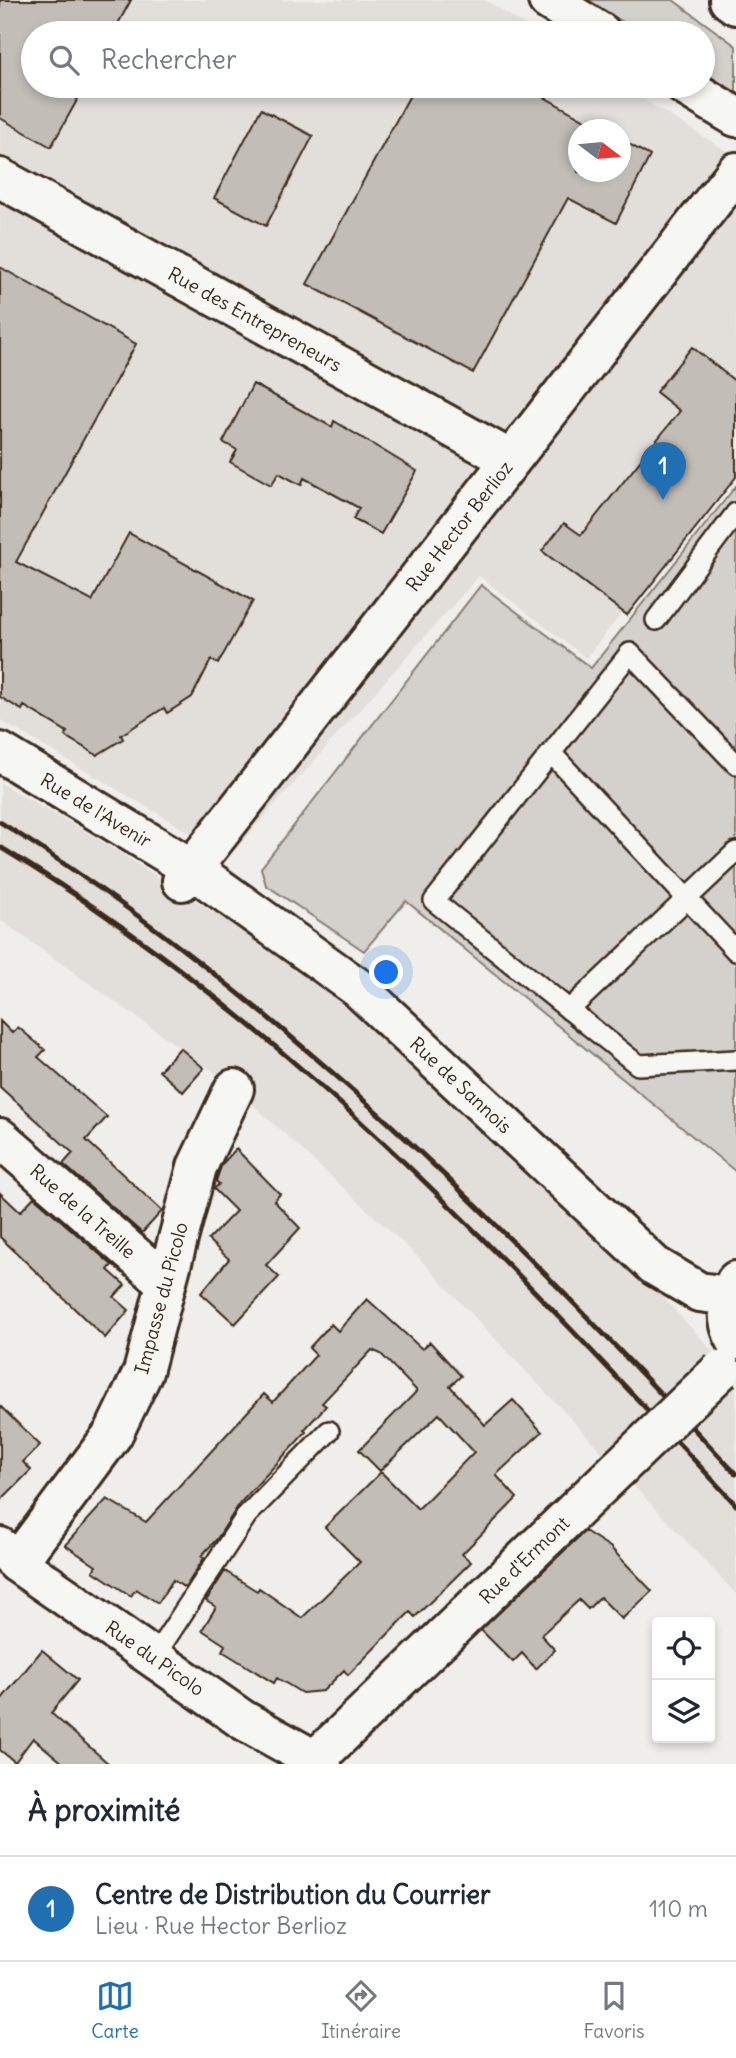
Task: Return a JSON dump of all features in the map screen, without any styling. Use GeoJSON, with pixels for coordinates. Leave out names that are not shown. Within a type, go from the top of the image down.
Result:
{"type":"FeatureCollection","features":[{"type":"Feature","properties":{"kind":"street"},"geometry":{"type":"LineString","coordinates":[[548,0],[582,21]]}},
{"type":"Feature","properties":{"kind":"street"},"geometry":{"type":"LineString","coordinates":[[729,0],[736,5]]}},
{"type":"Feature","properties":{"kind":"street"},"geometry":{"type":"LineString","coordinates":[[705,98],[736,117]]}},
{"type":"Feature","properties":{"kind":"street","name":"Rue Hector Berlioz"},"geometry":{"type":"LineString","coordinates":[[187,874],[736,172]]}},
{"type":"Feature","properties":{"kind":"street","name":"Rue des Entrepreneurs"},"geometry":{"type":"LineString","coordinates":[[0,178],[511,460]]}},
{"type":"Feature","properties":{"kind":"street","name":"Rue de l'Avenir"},"geometry":{"type":"LineString","coordinates":[[0,752],[187,874]]}},
{"type":"Feature","properties":{"kind":"street","name":"Rue de Sannois"},"geometry":{"type":"LineString","coordinates":[[187,874],[358,988],[655,1266],[699,1292],[733,1288]]}},
{"type":"Feature","properties":{"kind":"street","name":"Impasse du Picolo"},"geometry":{"type":"LineString","coordinates":[[9,1555],[113,1434],[142,1372],[197,1167],[233,1089]]}},
{"type":"Feature","properties":{"kind":"street","name":"Rue de la Treille"},"geometry":{"type":"LineString","coordinates":[[0,1138],[166,1283]]}},
{"type":"Feature","properties":{"kind":"street","name":"Rue d'Ermont"},"geometry":{"type":"LineString","coordinates":[[316,1763],[731,1355],[728,1315],[733,1288]]}},
{"type":"Feature","properties":{"kind":"street","name":"Rue du Picolo"},"geometry":{"type":"LineString","coordinates":[[9,1555],[251,1725],[316,1763]]}},
{"type":"Feature","properties":{"kind":"lane"},"geometry":{"type":"LineString","coordinates":[[656,620],[736,513]]}},
{"type":"Feature","properties":{"kind":"lane"},"geometry":{"type":"LineString","coordinates":[[736,764],[630,653],[435,901],[638,1065],[736,1060]]}},
{"type":"Feature","properties":{"kind":"lane"},"geometry":{"type":"LineString","coordinates":[[551,753],[736,951]]}},
{"type":"Feature","properties":{"kind":"lane"},"geometry":{"type":"LineString","coordinates":[[569,1010],[736,852]]}},
{"type":"Feature","properties":{"kind":"lane"},"geometry":{"type":"LineString","coordinates":[[154,1657],[247,1515],[329,1431]]}},
{"type":"Feature","properties":{"kind":"shaded area"},"geometry":{"type":"Polygon","coordinates":[[[0,0],[485,0],[519,21],[21,21],[21,98],[641,98],[736,157],[736,470],[586,658],[479,576],[229,856],[0,720],[0,0]]]}},
{"type":"Feature","properties":{"kind":"shaded area"},"geometry":{"type":"Polygon","coordinates":[[[588,0],[673,0],[702,21],[622,21],[588,0]]]}},
{"type":"Feature","properties":{"kind":"shaded area"},"geometry":{"type":"Polygon","coordinates":[[[715,31],[736,46],[736,93],[715,80],[715,31]]]}},
{"type":"Feature","properties":{"kind":"shaded area"},"geometry":{"type":"Polygon","coordinates":[[[736,486],[736,1172],[406,901],[364,951],[266,885],[261,868],[481,585],[591,668],[736,486]]]}},
{"type":"Feature","properties":{"kind":"shaded area"},"geometry":{"type":"Polygon","coordinates":[[[0,783],[95,837],[330,986],[658,1292],[736,1376],[736,1594],[415,1254],[228,1082],[0,920],[0,783]]]}},
{"type":"Feature","properties":{"kind":"building"},"geometry":{"type":"Polygon","coordinates":[[[0,0],[131,0],[120,21],[21,21],[21,98],[78,98],[51,147],[0,118],[0,0]]]}},
{"type":"Feature","properties":{"kind":"building"},"geometry":{"type":"Polygon","coordinates":[[[408,98],[546,98],[583,119],[568,119],[568,182],[631,182],[631,145],[650,156],[616,223],[568,198],[473,373],[307,284],[408,98]]]}},
{"type":"Feature","properties":{"kind":"building"},"geometry":{"type":"Polygon","coordinates":[[[261,109],[313,136],[266,226],[214,198],[261,109]]]}},
{"type":"Feature","properties":{"kind":"building"},"geometry":{"type":"Polygon","coordinates":[[[0,267],[136,344],[16,562],[92,601],[129,533],[253,601],[218,664],[211,660],[192,697],[167,713],[164,708],[121,735],[123,739],[97,755],[65,736],[67,732],[24,706],[22,710],[0,697],[0,267]]]}},
{"type":"Feature","properties":{"kind":"building"},"geometry":{"type":"Polygon","coordinates":[[[692,347],[736,382],[736,477],[627,615],[542,551],[564,523],[581,535],[680,411],[656,392],[692,347]]]}},
{"type":"Feature","properties":{"kind":"building"},"geometry":{"type":"Polygon","coordinates":[[[253,384],[332,427],[334,421],[417,471],[381,534],[353,519],[359,508],[304,478],[301,485],[279,473],[271,485],[230,462],[237,450],[223,442],[253,384]]]}},
{"type":"Feature","properties":{"kind":"building"},"geometry":{"type":"Polygon","coordinates":[[[0,1021],[12,1033],[18,1027],[45,1050],[38,1057],[107,1117],[86,1140],[162,1211],[142,1233],[63,1164],[73,1153],[0,1087],[0,1021]]]}},
{"type":"Feature","properties":{"kind":"building"},"geometry":{"type":"Polygon","coordinates":[[[180,1048],[204,1068],[183,1092],[159,1071],[180,1048]]]}},
{"type":"Feature","properties":{"kind":"building"},"geometry":{"type":"Polygon","coordinates":[[[236,1149],[280,1194],[274,1201],[300,1228],[266,1265],[279,1277],[235,1324],[201,1293],[229,1259],[208,1240],[236,1211],[214,1189],[219,1184],[216,1181],[222,1164],[236,1149]]]}},
{"type":"Feature","properties":{"kind":"building"},"geometry":{"type":"Polygon","coordinates":[[[0,1193],[20,1212],[34,1197],[112,1265],[108,1270],[125,1285],[114,1297],[129,1310],[105,1338],[0,1237],[0,1193]]]}},
{"type":"Feature","properties":{"kind":"building"},"geometry":{"type":"Polygon","coordinates":[[[367,1299],[422,1349],[430,1342],[461,1376],[450,1386],[485,1425],[513,1400],[542,1432],[496,1475],[517,1498],[462,1554],[471,1562],[415,1617],[410,1612],[348,1675],[344,1670],[323,1691],[302,1693],[277,1678],[274,1683],[222,1651],[225,1645],[202,1630],[216,1607],[206,1601],[225,1571],[257,1591],[259,1588],[302,1618],[360,1562],[325,1527],[381,1472],[418,1509],[474,1452],[439,1414],[380,1471],[359,1450],[417,1391],[381,1354],[372,1350],[322,1403],[326,1406],[304,1430],[306,1432],[240,1503],[217,1539],[201,1556],[204,1558],[185,1588],[173,1580],[158,1603],[136,1589],[131,1596],[93,1571],[96,1566],[65,1545],[107,1499],[146,1522],[264,1394],[273,1402],[316,1355],[309,1348],[331,1324],[338,1331],[367,1299]]]}},
{"type":"Feature","properties":{"kind":"building"},"geometry":{"type":"Polygon","coordinates":[[[0,1406],[40,1445],[23,1462],[31,1470],[0,1501],[0,1406]]]}},
{"type":"Feature","properties":{"kind":"building"},"geometry":{"type":"Polygon","coordinates":[[[585,1531],[610,1547],[652,1591],[622,1619],[600,1597],[588,1609],[579,1600],[541,1635],[555,1650],[536,1669],[522,1653],[513,1662],[481,1630],[585,1531]]]}},
{"type":"Feature","properties":{"kind":"building"},"geometry":{"type":"Polygon","coordinates":[[[42,1650],[78,1680],[51,1713],[109,1764],[64,1764],[33,1738],[15,1762],[0,1750],[0,1701],[42,1650]]]}},
{"type":"Feature","properties":{"kind":"railway"},"geometry":{"type":"LineString","coordinates":[[0,822],[103,891],[202,965],[297,1042],[479,1208],[566,1295],[736,1474]]}},
{"type":"Feature","properties":{"kind":"railway"},"geometry":{"type":"LineString","coordinates":[[0,847],[104,914],[203,988],[299,1066],[480,1236],[736,1505]]}},
{"type":"Feature","properties":{"kind":"place","name":"Centre de Distribution du Courrier"},"geometry":{"type":"Point","coordinates":[663,500]}}]}
